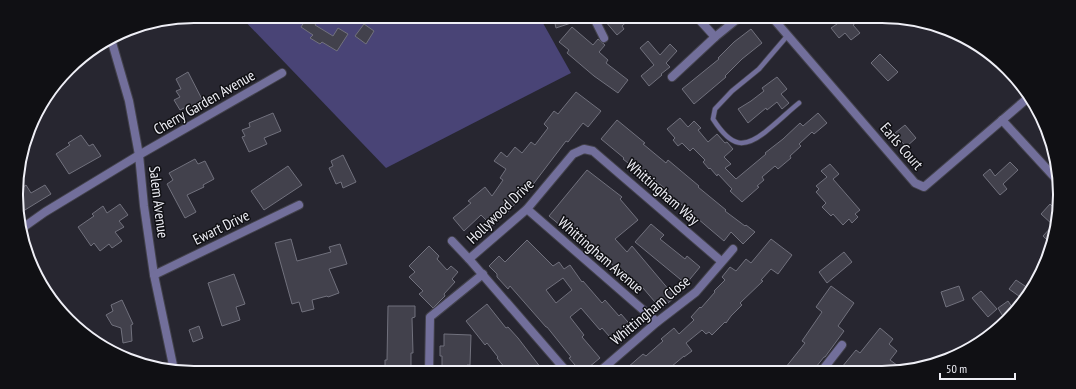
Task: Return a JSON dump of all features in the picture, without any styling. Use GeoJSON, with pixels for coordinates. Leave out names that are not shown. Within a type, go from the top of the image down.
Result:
{"type":"FeatureCollection","features":[{"type":"Feature","properties":{"kind":"street"},"geometry":{"type":"LineString","coordinates":[[596,23],[604,38]]}},
{"type":"Feature","properties":{"kind":"street"},"geometry":{"type":"LineString","coordinates":[[702,23],[715,37]]}},
{"type":"Feature","properties":{"kind":"street"},"geometry":{"type":"LineString","coordinates":[[672,77],[732,23]]}},
{"type":"Feature","properties":{"kind":"street","name":"Earls Court"},"geometry":{"type":"LineString","coordinates":[[777,23],[915,182],[924,187],[1025,100]]}},
{"type":"Feature","properties":{"kind":"street","name":"Salem Avenue"},"geometry":{"type":"LineString","coordinates":[[113,44],[129,101],[139,155],[144,206],[154,275],[173,365]]}},
{"type":"Feature","properties":{"kind":"street","name":"Cherry Garden Avenue"},"geometry":{"type":"LineString","coordinates":[[26,226],[45,212],[139,155],[282,73]]}},
{"type":"Feature","properties":{"kind":"street"},"geometry":{"type":"LineString","coordinates":[[1002,120],[1052,175]]}},
{"type":"Feature","properties":{"kind":"street","name":"Hollywood Drive"},"geometry":{"type":"LineString","coordinates":[[470,259],[527,209],[573,154],[584,149]]}},
{"type":"Feature","properties":{"kind":"street","name":"Whittingham Way"},"geometry":{"type":"LineString","coordinates":[[584,149],[593,151],[722,261]]}},
{"type":"Feature","properties":{"kind":"street","name":"Ewart Drive"},"geometry":{"type":"LineString","coordinates":[[154,275],[299,205]]}},
{"type":"Feature","properties":{"kind":"street","name":"Whittingham Avenue"},"geometry":{"type":"LineString","coordinates":[[527,209],[657,322]]}},
{"type":"Feature","properties":{"kind":"street"},"geometry":{"type":"LineString","coordinates":[[452,241],[470,259],[562,366]]}},
{"type":"Feature","properties":{"kind":"street","name":"Whittingham Close"},"geometry":{"type":"LineString","coordinates":[[606,366],[657,322],[696,292],[732,249]]}},
{"type":"Feature","properties":{"kind":"street"},"geometry":{"type":"LineString","coordinates":[[429,366],[430,317],[483,274]]}},
{"type":"Feature","properties":{"kind":"street"},"geometry":{"type":"LineString","coordinates":[[825,366],[842,345]]}},
{"type":"Feature","properties":{"kind":"lane"},"geometry":{"type":"LineString","coordinates":[[788,35],[760,69],[732,91],[715,109],[713,119],[718,128],[728,138],[738,143],[748,143],[759,138],[799,103]]}},
{"type":"Feature","properties":{"kind":"shaded area"},"geometry":{"type":"Polygon","coordinates":[[[247,23],[543,23],[571,73],[386,168],[247,23]]]}},
{"type":"Feature","properties":{"kind":"building"},"geometry":{"type":"Polygon","coordinates":[[[304,23],[316,23],[315,25],[333,36],[338,28],[348,34],[337,51],[322,42],[320,44],[310,38],[313,35],[301,27],[304,23]]]}},
{"type":"Feature","properties":{"kind":"building"},"geometry":{"type":"Polygon","coordinates":[[[555,23],[571,23],[556,28],[555,23]]]}},
{"type":"Feature","properties":{"kind":"building"},"geometry":{"type":"Polygon","coordinates":[[[607,23],[625,23],[622,26],[624,29],[617,35],[607,23]]]}},
{"type":"Feature","properties":{"kind":"building"},"geometry":{"type":"Polygon","coordinates":[[[836,23],[856,23],[853,25],[860,33],[851,40],[845,33],[839,38],[831,28],[837,24],[836,23]]]}},
{"type":"Feature","properties":{"kind":"building"},"geometry":{"type":"Polygon","coordinates":[[[364,24],[374,31],[366,44],[355,36],[364,24]]]}},
{"type":"Feature","properties":{"kind":"building"},"geometry":{"type":"Polygon","coordinates":[[[572,27],[593,45],[598,39],[605,45],[599,52],[608,60],[606,63],[628,80],[618,93],[594,76],[567,53],[569,50],[559,42],[572,27]]]}},
{"type":"Feature","properties":{"kind":"building"},"geometry":{"type":"Polygon","coordinates":[[[751,29],[762,43],[742,59],[725,76],[726,77],[694,104],[682,89],[719,59],[718,58],[734,42],[751,29]]]}},
{"type":"Feature","properties":{"kind":"building"},"geometry":{"type":"Polygon","coordinates":[[[648,41],[660,55],[670,44],[677,51],[666,63],[670,67],[649,86],[641,76],[654,65],[640,48],[648,41]]]}},
{"type":"Feature","properties":{"kind":"building"},"geometry":{"type":"Polygon","coordinates":[[[880,54],[898,72],[888,81],[871,63],[880,54]]]}},
{"type":"Feature","properties":{"kind":"building"},"geometry":{"type":"Polygon","coordinates":[[[188,72],[205,105],[190,113],[186,107],[180,110],[174,100],[180,97],[176,91],[181,89],[176,79],[188,72]]]}},
{"type":"Feature","properties":{"kind":"building"},"geometry":{"type":"Polygon","coordinates":[[[777,77],[787,89],[781,94],[789,103],[782,109],[777,102],[767,110],[766,108],[748,123],[738,109],[764,91],[762,88],[777,77]]]}},
{"type":"Feature","properties":{"kind":"building"},"geometry":{"type":"Polygon","coordinates":[[[576,92],[601,111],[588,127],[583,123],[568,142],[566,141],[531,187],[529,185],[511,209],[492,226],[481,215],[464,231],[453,218],[471,203],[468,201],[485,187],[492,196],[503,180],[500,178],[506,169],[494,161],[501,152],[507,157],[515,147],[522,153],[531,142],[535,145],[548,128],[544,124],[554,111],[558,114],[576,92]]]}},
{"type":"Feature","properties":{"kind":"building"},"geometry":{"type":"Polygon","coordinates":[[[273,113],[281,131],[264,138],[267,144],[249,152],[242,137],[245,136],[242,130],[250,127],[249,123],[273,113]]]}},
{"type":"Feature","properties":{"kind":"building"},"geometry":{"type":"Polygon","coordinates":[[[818,113],[827,123],[814,134],[812,132],[799,144],[801,146],[790,156],[791,158],[778,169],[775,166],[762,177],[764,180],[757,186],[759,187],[742,202],[730,191],[732,189],[718,174],[717,176],[710,168],[709,169],[703,162],[705,160],[693,148],[690,151],[682,143],[678,146],[673,140],[675,138],[667,129],[680,118],[688,127],[694,121],[701,128],[698,130],[708,142],[717,134],[733,149],[724,157],[731,164],[725,168],[736,179],[800,123],[803,126],[818,113]]]}},
{"type":"Feature","properties":{"kind":"building"},"geometry":{"type":"Polygon","coordinates":[[[617,120],[666,163],[668,160],[699,186],[698,187],[726,210],[725,211],[755,232],[743,244],[731,232],[724,241],[666,191],[667,190],[644,172],[642,174],[601,139],[617,120]]]}},
{"type":"Feature","properties":{"kind":"building"},"geometry":{"type":"Polygon","coordinates":[[[905,125],[916,138],[906,147],[895,133],[905,125]]]}},
{"type":"Feature","properties":{"kind":"building"},"geometry":{"type":"Polygon","coordinates":[[[81,135],[89,146],[93,144],[101,156],[69,174],[56,154],[70,145],[68,143],[81,135]]]}},
{"type":"Feature","properties":{"kind":"building"},"geometry":{"type":"Polygon","coordinates":[[[343,155],[356,182],[343,188],[341,182],[336,184],[329,168],[333,166],[331,161],[343,155]]]}},
{"type":"Feature","properties":{"kind":"building"},"geometry":{"type":"Polygon","coordinates":[[[195,159],[198,164],[205,161],[214,179],[203,185],[204,187],[187,195],[196,212],[185,218],[167,184],[173,180],[169,173],[195,159]]]}},
{"type":"Feature","properties":{"kind":"building"},"geometry":{"type":"Polygon","coordinates":[[[1010,162],[1018,170],[1003,184],[1007,189],[1000,195],[983,175],[990,169],[995,176],[1010,162]]]}},
{"type":"Feature","properties":{"kind":"building"},"geometry":{"type":"Polygon","coordinates":[[[830,164],[839,174],[833,179],[860,210],[855,214],[858,217],[852,223],[849,219],[843,225],[833,214],[831,216],[822,207],[826,203],[816,192],[819,189],[816,186],[827,177],[821,171],[830,164]]]}},
{"type":"Feature","properties":{"kind":"building"},"geometry":{"type":"Polygon","coordinates":[[[288,166],[302,185],[264,210],[251,191],[288,166]]]}},
{"type":"Feature","properties":{"kind":"building"},"geometry":{"type":"Polygon","coordinates":[[[587,170],[622,197],[620,199],[638,220],[615,239],[627,252],[632,246],[675,297],[661,309],[643,288],[640,290],[624,270],[620,274],[602,252],[598,255],[582,236],[579,241],[549,216],[587,170]]]}},
{"type":"Feature","properties":{"kind":"building"},"geometry":{"type":"Polygon","coordinates":[[[26,185],[31,193],[45,185],[51,194],[23,211],[23,187],[26,185]]]}},
{"type":"Feature","properties":{"kind":"building"},"geometry":{"type":"Polygon","coordinates":[[[120,204],[128,215],[119,221],[124,227],[115,232],[122,241],[112,248],[109,244],[100,251],[94,243],[91,246],[78,227],[94,216],[92,214],[103,206],[107,213],[120,204]]]}},
{"type":"Feature","properties":{"kind":"building"},"geometry":{"type":"Polygon","coordinates":[[[1050,204],[1053,207],[1051,223],[1041,214],[1050,204]]]}},
{"type":"Feature","properties":{"kind":"building"},"geometry":{"type":"Polygon","coordinates":[[[651,224],[664,235],[660,239],[685,259],[687,256],[700,267],[686,284],[635,242],[651,224]]]}},
{"type":"Feature","properties":{"kind":"building"},"geometry":{"type":"Polygon","coordinates":[[[1050,228],[1047,240],[1043,236],[1050,228]]]}},
{"type":"Feature","properties":{"kind":"building"},"geometry":{"type":"Polygon","coordinates":[[[291,239],[297,261],[331,252],[329,247],[340,244],[347,264],[329,269],[339,293],[312,300],[314,309],[302,312],[299,302],[292,304],[275,243],[291,239]]]}},
{"type":"Feature","properties":{"kind":"building"},"geometry":{"type":"Polygon","coordinates":[[[771,239],[792,255],[778,274],[771,269],[761,280],[763,281],[740,303],[742,305],[726,323],[725,322],[712,335],[709,332],[706,334],[702,330],[686,343],[692,351],[672,366],[629,366],[643,354],[646,356],[663,341],[661,339],[674,328],[679,334],[694,320],[691,317],[700,307],[701,308],[725,280],[722,277],[730,267],[736,271],[746,259],[751,263],[771,239]]]}},
{"type":"Feature","properties":{"kind":"building"},"geometry":{"type":"Polygon","coordinates":[[[527,240],[553,266],[559,262],[564,269],[570,265],[582,282],[583,281],[602,303],[605,300],[619,316],[621,314],[634,329],[616,344],[602,328],[600,330],[581,308],[570,317],[584,335],[582,337],[600,358],[590,366],[576,366],[569,358],[571,357],[547,327],[510,286],[508,289],[489,266],[499,256],[505,262],[527,240]],[[563,278],[546,290],[556,303],[572,290],[563,278]]]}},
{"type":"Feature","properties":{"kind":"building"},"geometry":{"type":"Polygon","coordinates":[[[429,246],[439,256],[437,259],[447,270],[451,266],[458,272],[452,279],[455,282],[444,294],[445,296],[433,308],[419,294],[423,291],[409,277],[415,272],[409,266],[429,246]]]}},
{"type":"Feature","properties":{"kind":"building"},"geometry":{"type":"Polygon","coordinates":[[[844,252],[852,262],[827,283],[819,272],[844,252]]]}},
{"type":"Feature","properties":{"kind":"building"},"geometry":{"type":"Polygon","coordinates":[[[234,274],[245,304],[236,307],[240,320],[222,326],[208,283],[234,274]]]}},
{"type":"Feature","properties":{"kind":"building"},"geometry":{"type":"Polygon","coordinates":[[[1016,280],[1026,287],[1020,297],[1009,289],[1016,280]]]}},
{"type":"Feature","properties":{"kind":"building"},"geometry":{"type":"Polygon","coordinates":[[[831,286],[854,303],[838,326],[844,331],[817,366],[787,366],[805,343],[802,341],[822,312],[816,307],[831,286]]]}},
{"type":"Feature","properties":{"kind":"building"},"geometry":{"type":"Polygon","coordinates":[[[959,286],[964,300],[946,307],[941,292],[959,286]]]}},
{"type":"Feature","properties":{"kind":"building"},"geometry":{"type":"Polygon","coordinates":[[[981,291],[997,309],[988,317],[972,298],[981,291]]]}},
{"type":"Feature","properties":{"kind":"building"},"geometry":{"type":"Polygon","coordinates":[[[122,300],[133,324],[131,325],[132,341],[123,343],[121,328],[112,325],[106,315],[113,311],[111,305],[122,300]]]}},
{"type":"Feature","properties":{"kind":"building"},"geometry":{"type":"Polygon","coordinates":[[[1008,301],[1012,306],[1003,316],[998,308],[1008,301]]]}},
{"type":"Feature","properties":{"kind":"building"},"geometry":{"type":"Polygon","coordinates":[[[487,304],[506,328],[508,327],[518,338],[539,366],[503,366],[487,343],[485,345],[466,321],[487,304]]]}},
{"type":"Feature","properties":{"kind":"building"},"geometry":{"type":"Polygon","coordinates":[[[388,306],[415,306],[415,317],[412,318],[413,353],[411,353],[411,366],[385,366],[385,360],[387,360],[388,306]]]}},
{"type":"Feature","properties":{"kind":"building"},"geometry":{"type":"Polygon","coordinates":[[[199,326],[203,338],[193,342],[189,330],[199,326]]]}},
{"type":"Feature","properties":{"kind":"building"},"geometry":{"type":"Polygon","coordinates":[[[880,328],[893,339],[889,344],[897,351],[890,360],[898,366],[843,366],[856,350],[860,353],[880,328]]]}},
{"type":"Feature","properties":{"kind":"building"},"geometry":{"type":"Polygon","coordinates":[[[444,334],[471,335],[470,365],[442,366],[440,346],[444,346],[444,334]]]}}]}
